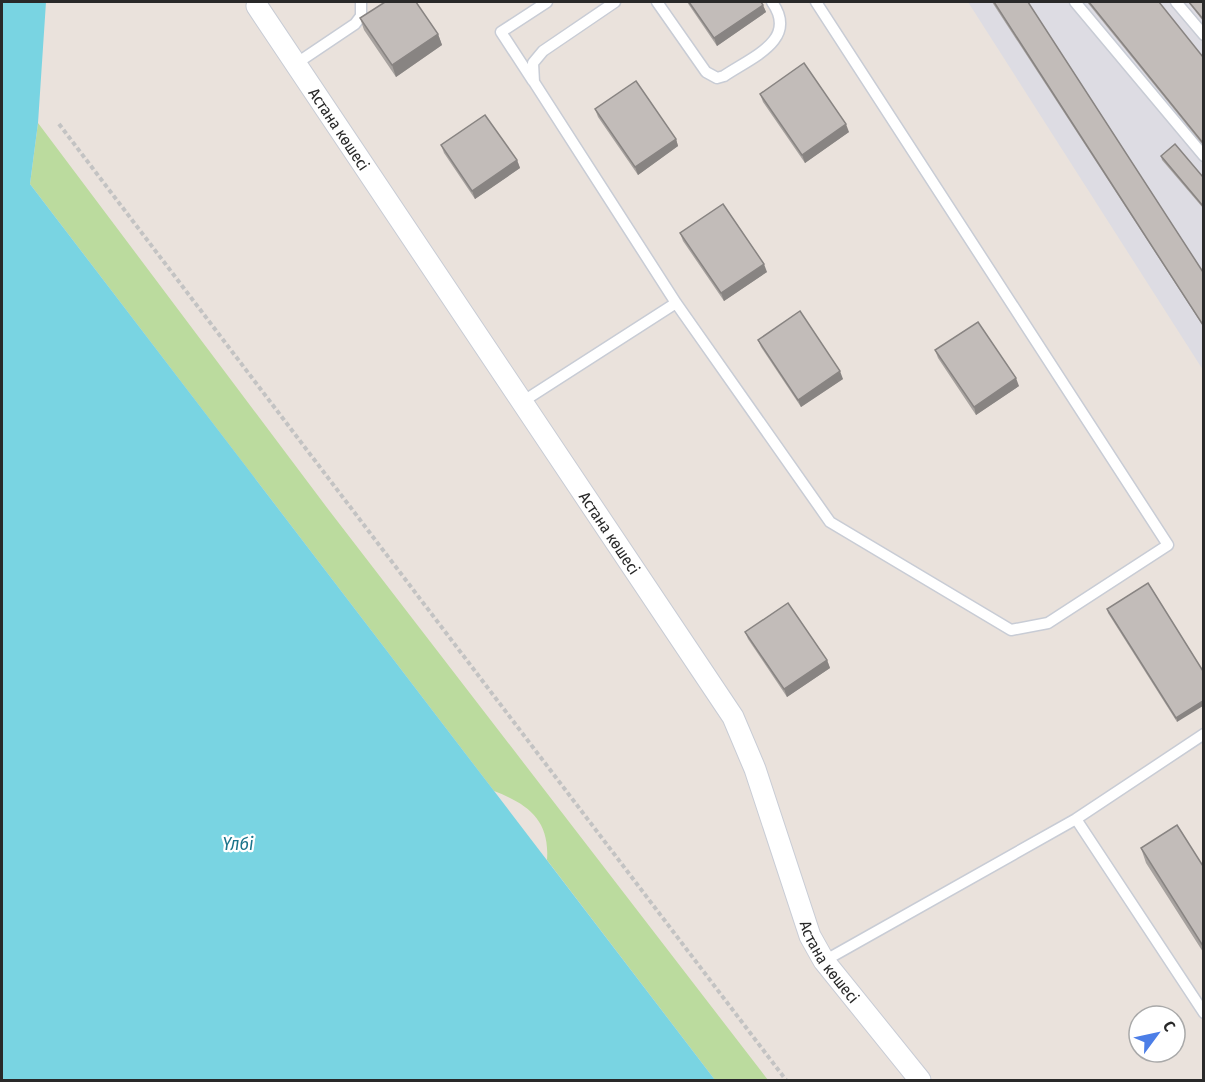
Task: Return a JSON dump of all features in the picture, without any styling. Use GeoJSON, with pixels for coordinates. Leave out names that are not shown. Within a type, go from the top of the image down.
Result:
{"type":"FeatureCollection","features":[{"type":"Feature","properties":{"kind":"street","name":"Астана көшесі"},"geometry":{"type":"LineString","coordinates":[[257,6],[733,717],[755,769],[810,936],[824,961],[920,1080]]}},
{"type":"Feature","properties":{"kind":"lane"},"geometry":{"type":"LineString","coordinates":[[297,63],[355,24],[361,16],[361,2]]}},
{"type":"Feature","properties":{"kind":"lane"},"geometry":{"type":"LineString","coordinates":[[547,2],[501,32],[676,303],[830,522],[1011,630],[1048,623],[1168,545],[816,2]]}},
{"type":"Feature","properties":{"kind":"lane"},"geometry":{"type":"LineString","coordinates":[[534,82],[533,63],[543,51],[615,2]]}},
{"type":"Feature","properties":{"kind":"lane"},"geometry":{"type":"LineString","coordinates":[[657,2],[706,72],[717,78],[724,76],[776,40],[782,22],[772,2]]}},
{"type":"Feature","properties":{"kind":"lane"},"geometry":{"type":"LineString","coordinates":[[1075,2],[1203,156]]}},
{"type":"Feature","properties":{"kind":"lane"},"geometry":{"type":"LineString","coordinates":[[1176,2],[1203,35]]}},
{"type":"Feature","properties":{"kind":"lane"},"geometry":{"type":"LineString","coordinates":[[522,402],[676,303]]}},
{"type":"Feature","properties":{"kind":"lane"},"geometry":{"type":"LineString","coordinates":[[824,961],[1076,819],[1203,734]]}},
{"type":"Feature","properties":{"kind":"lane"},"geometry":{"type":"LineString","coordinates":[[1076,819],[1203,1013]]}},
{"type":"Feature","properties":{"kind":"path"},"geometry":{"type":"LineString","coordinates":[[59,124],[786,1080]]}},
{"type":"Feature","properties":{"kind":"shaded area"},"geometry":{"type":"Polygon","coordinates":[[[968,2],[1203,2],[1203,370],[968,2]]]}},
{"type":"Feature","properties":{"kind":"green space"},"geometry":{"type":"Polygon","coordinates":[[[38,123],[328,509],[768,1080],[715,1080],[547,860],[545,834],[541,824],[527,808],[494,791],[30,184],[38,123]]]}},
{"type":"Feature","properties":{"kind":"water","name":"Үлбі"},"geometry":{"type":"Polygon","coordinates":[[[2,2],[46,2],[38,123],[30,184],[715,1080],[2,1080],[2,2]]]}},
{"type":"Feature","properties":{"kind":"building"},"geometry":{"type":"Polygon","coordinates":[[[385,2],[416,2],[438,34],[392,65],[360,18],[385,2]]]}},
{"type":"Feature","properties":{"kind":"building"},"geometry":{"type":"Polygon","coordinates":[[[689,2],[761,2],[763,5],[714,38],[689,2]]]}},
{"type":"Feature","properties":{"kind":"building"},"geometry":{"type":"Polygon","coordinates":[[[994,2],[1028,2],[1203,272],[1203,325],[994,2]]]}},
{"type":"Feature","properties":{"kind":"building"},"geometry":{"type":"Polygon","coordinates":[[[1089,2],[1159,2],[1203,57],[1203,143],[1089,2]]]}},
{"type":"Feature","properties":{"kind":"building"},"geometry":{"type":"Polygon","coordinates":[[[1189,2],[1203,2],[1203,19],[1189,2]]]}},
{"type":"Feature","properties":{"kind":"building"},"geometry":{"type":"Polygon","coordinates":[[[804,63],[846,124],[802,155],[760,94],[804,63]]]}},
{"type":"Feature","properties":{"kind":"building"},"geometry":{"type":"Polygon","coordinates":[[[636,81],[676,139],[635,167],[595,109],[636,81]]]}},
{"type":"Feature","properties":{"kind":"building"},"geometry":{"type":"Polygon","coordinates":[[[485,115],[517,160],[472,191],[441,145],[485,115]]]}},
{"type":"Feature","properties":{"kind":"building"},"geometry":{"type":"Polygon","coordinates":[[[1175,144],[1203,177],[1203,206],[1161,156],[1175,144]]]}},
{"type":"Feature","properties":{"kind":"building"},"geometry":{"type":"Polygon","coordinates":[[[723,204],[764,264],[721,293],[680,233],[723,204]]]}},
{"type":"Feature","properties":{"kind":"building"},"geometry":{"type":"Polygon","coordinates":[[[800,311],[840,371],[798,400],[758,340],[800,311]]]}},
{"type":"Feature","properties":{"kind":"building"},"geometry":{"type":"Polygon","coordinates":[[[978,322],[1016,378],[974,407],[935,350],[978,322]]]}},
{"type":"Feature","properties":{"kind":"building"},"geometry":{"type":"Polygon","coordinates":[[[1148,583],[1203,671],[1203,701],[1176,718],[1107,609],[1148,583]]]}},
{"type":"Feature","properties":{"kind":"building"},"geometry":{"type":"Polygon","coordinates":[[[788,603],[827,660],[784,689],[745,632],[788,603]]]}},
{"type":"Feature","properties":{"kind":"building"},"geometry":{"type":"Polygon","coordinates":[[[1177,825],[1203,866],[1203,946],[1141,848],[1177,825]]]}}]}
